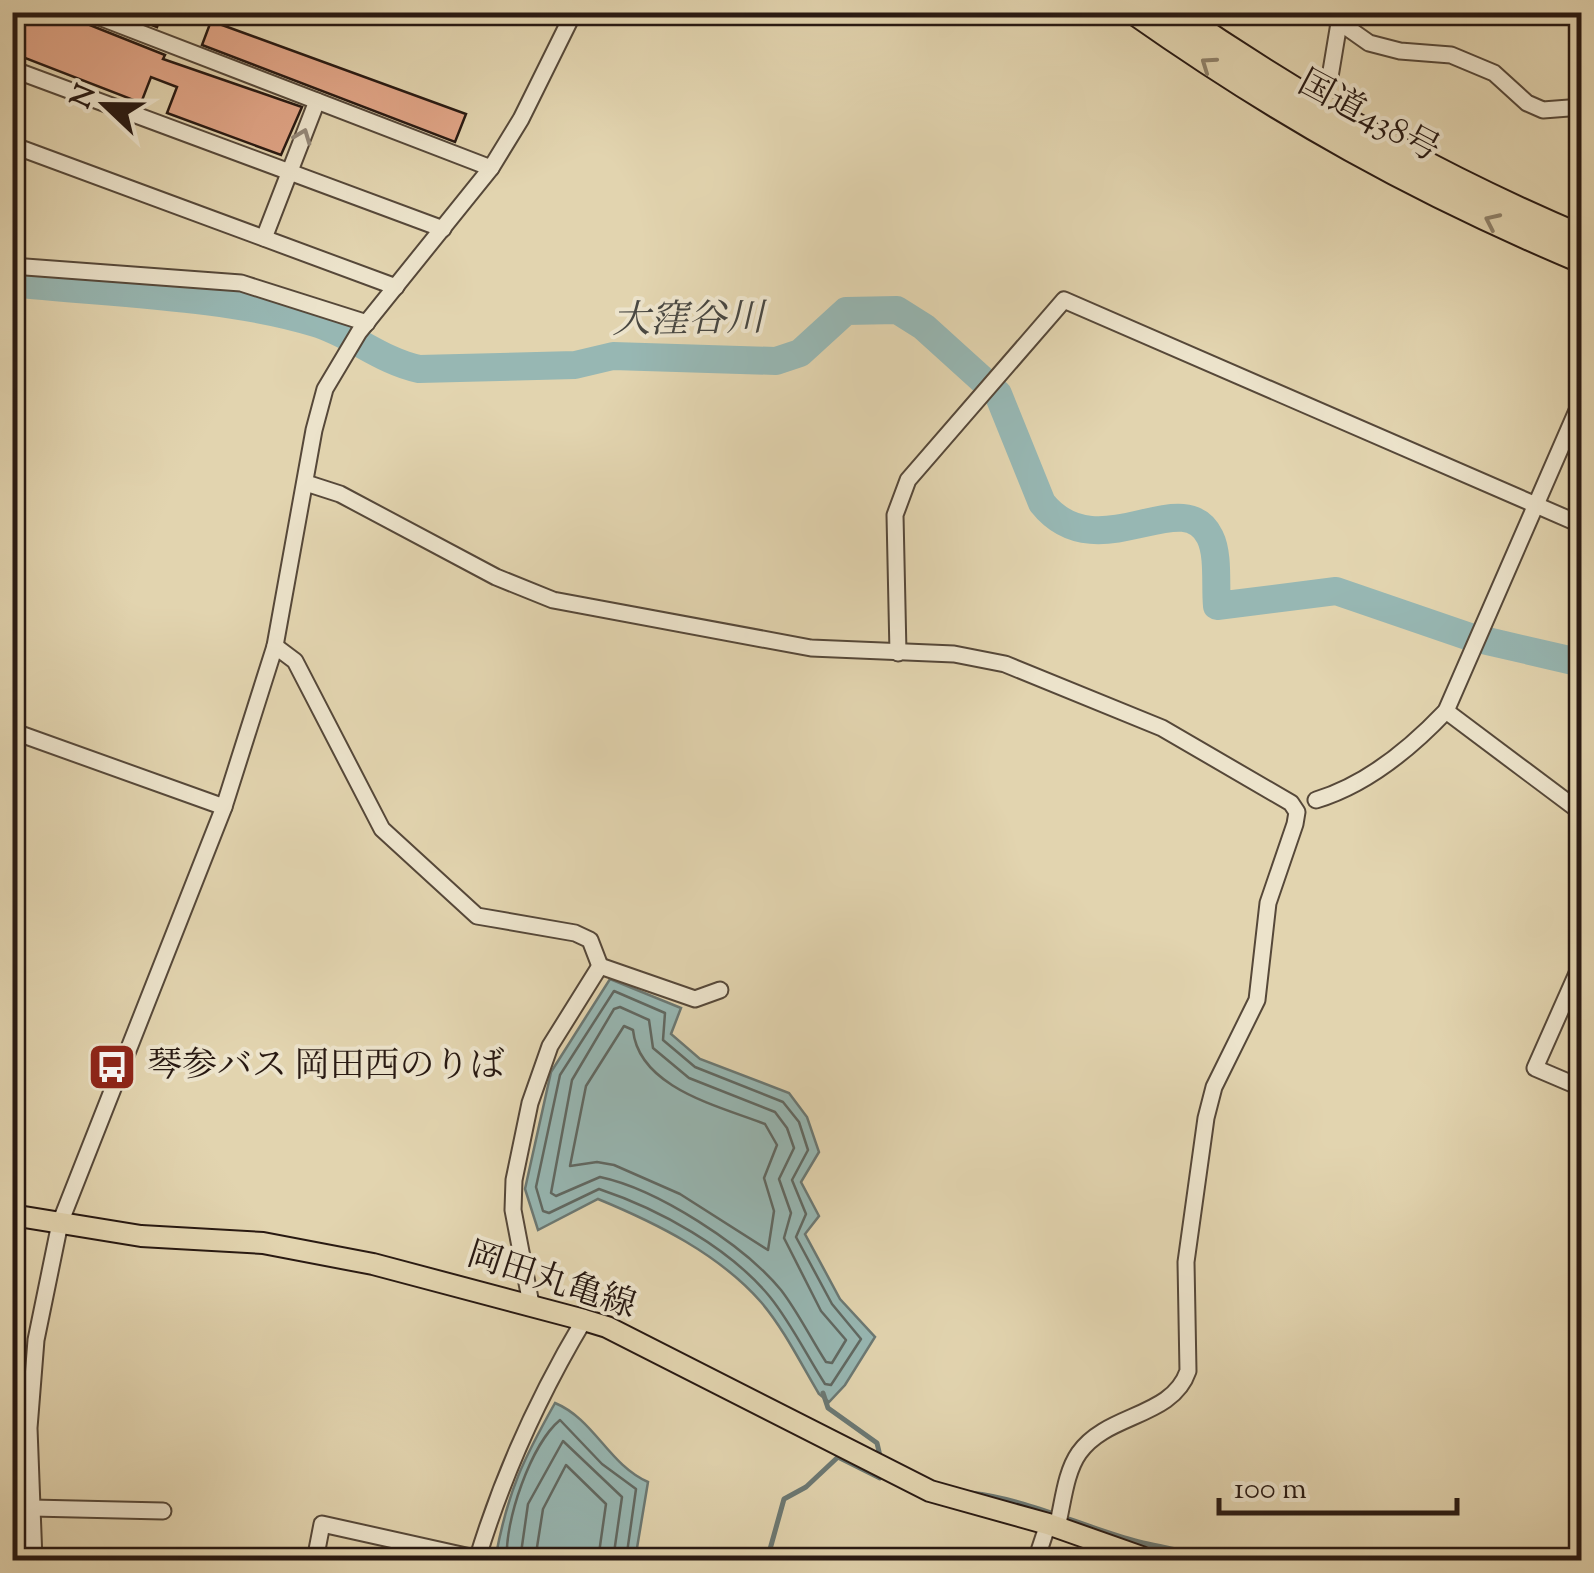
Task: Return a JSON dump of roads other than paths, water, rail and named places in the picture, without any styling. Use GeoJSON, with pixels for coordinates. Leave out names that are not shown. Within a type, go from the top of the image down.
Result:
{"type":"FeatureCollection","features":[{"type":"Feature","properties":{"kind":"highway","name":"国道438号"},"geometry":{"type":"LineString","coordinates":[[1135,12],[1304,126],[1438,195],[1582,260]]}},
{"type":"Feature","properties":{"kind":"highway","name":"国道438号"},"geometry":{"type":"LineString","coordinates":[[1174,12],[1317,107],[1446,176],[1582,238]]}},
{"type":"Feature","properties":{"kind":"main road","name":"岡田丸亀線"},"geometry":{"type":"LineString","coordinates":[[12,1216],[140,1236],[264,1243],[373,1264],[584,1320],[607,1327],[930,1491],[1057,1520],[1150,1560]]}},
{"type":"Feature","properties":{"kind":"street"},"geometry":{"type":"LineString","coordinates":[[86,12],[491,168]]}},
{"type":"Feature","properties":{"kind":"street"},"geometry":{"type":"LineString","coordinates":[[34,1560],[32,1508],[21,1426],[60,1223],[224,808],[275,646],[318,411],[349,346],[491,168],[521,120],[574,12]]}},
{"type":"Feature","properties":{"kind":"street"},"geometry":{"type":"LineString","coordinates":[[1325,12],[1385,48],[1451,55],[1494,72],[1527,104],[1543,110],[1582,107]]}},
{"type":"Feature","properties":{"kind":"street"},"geometry":{"type":"LineString","coordinates":[[1317,107],[1330,78],[1339,23]]}},
{"type":"Feature","properties":{"kind":"street"},"geometry":{"type":"LineString","coordinates":[[12,69],[444,229]]}},
{"type":"Feature","properties":{"kind":"street"},"geometry":{"type":"LineString","coordinates":[[264,238],[317,101]]}},
{"type":"Feature","properties":{"kind":"street"},"geometry":{"type":"LineString","coordinates":[[12,146],[396,288]]}},
{"type":"Feature","properties":{"kind":"street"},"geometry":{"type":"LineString","coordinates":[[12,266],[241,283],[363,328]]}},
{"type":"Feature","properties":{"kind":"street"},"geometry":{"type":"LineString","coordinates":[[898,653],[895,515],[908,480],[1064,300],[1582,525]]}},
{"type":"Feature","properties":{"kind":"street"},"geometry":{"type":"LineString","coordinates":[[1316,800],[1346,791],[1421,737],[1446,712],[1582,399]]}},
{"type":"Feature","properties":{"kind":"street"},"geometry":{"type":"LineString","coordinates":[[306,483],[340,494],[496,578],[553,600],[756,640],[954,654],[1034,675],[1162,728],[1291,803],[1297,812],[1268,903],[1258,1000],[1214,1087],[1206,1118],[1186,1262],[1188,1372],[1183,1387],[1170,1400],[1112,1426],[1079,1452],[1057,1520],[1036,1560]]}},
{"type":"Feature","properties":{"kind":"street"},"geometry":{"type":"LineString","coordinates":[[275,646],[295,662],[382,829],[477,916],[575,933],[590,940],[600,966],[695,999],[720,990]]}},
{"type":"Feature","properties":{"kind":"street"},"geometry":{"type":"LineString","coordinates":[[1446,712],[1582,813]]}},
{"type":"Feature","properties":{"kind":"street"},"geometry":{"type":"LineString","coordinates":[[12,731],[224,808]]}},
{"type":"Feature","properties":{"kind":"street"},"geometry":{"type":"LineString","coordinates":[[1582,962],[1535,1068],[1582,1088]]}},
{"type":"Feature","properties":{"kind":"street"},"geometry":{"type":"LineString","coordinates":[[531,1304],[513,1210],[514,1180],[544,1060],[600,966]]}},
{"type":"Feature","properties":{"kind":"street"},"geometry":{"type":"LineString","coordinates":[[315,1560],[322,1524],[480,1560],[497,1492],[542,1390],[584,1320]]}},
{"type":"Feature","properties":{"kind":"street"},"geometry":{"type":"LineString","coordinates":[[32,1508],[163,1511]]}},
{"type":"Feature","properties":{"kind":"water"},"geometry":{"type":"Polygon","coordinates":[[[610,979],[681,1008],[671,1034],[700,1059],[789,1093],[807,1117],[819,1152],[801,1182],[819,1216],[805,1234],[840,1299],[875,1337],[845,1385],[829,1402],[819,1394],[761,1302],[726,1269],[686,1242],[598,1199],[538,1230],[525,1189],[551,1072],[610,979]]]}},
{"type":"Feature","properties":{"kind":"water"},"geometry":{"type":"Polygon","coordinates":[[[555,1403],[580,1420],[622,1465],[648,1482],[635,1560],[510,1560],[496,1555],[518,1476],[555,1403]]]}},
{"type":"Feature","properties":{"kind":"waterway","name":"大窪谷川"},"geometry":{"type":"LineString","coordinates":[[12,283],[206,301],[281,314],[329,328],[392,360],[419,369],[575,365],[613,356],[776,361],[800,353],[846,311],[897,310],[924,327],[998,394],[1042,503],[1064,522],[1088,530],[1180,518],[1197,522],[1213,544],[1217,606],[1336,591],[1470,637],[1582,663]]}},
{"type":"Feature","properties":{"kind":"waterway"},"geometry":{"type":"LineString","coordinates":[[823,1393],[828,1408],[877,1443],[880,1456]]}},
{"type":"Feature","properties":{"kind":"waterway"},"geometry":{"type":"LineString","coordinates":[[767,1560],[784,1499],[806,1487],[838,1457],[880,1478]]}},
{"type":"Feature","properties":{"kind":"waterway"},"geometry":{"type":"LineString","coordinates":[[971,1493],[993,1496],[1208,1560]]}},
{"type":"Feature","properties":{"kind":"place","name":"琴参バス 岡田西のりば"},"geometry":{"type":"Point","coordinates":[112,1067]}}]}
